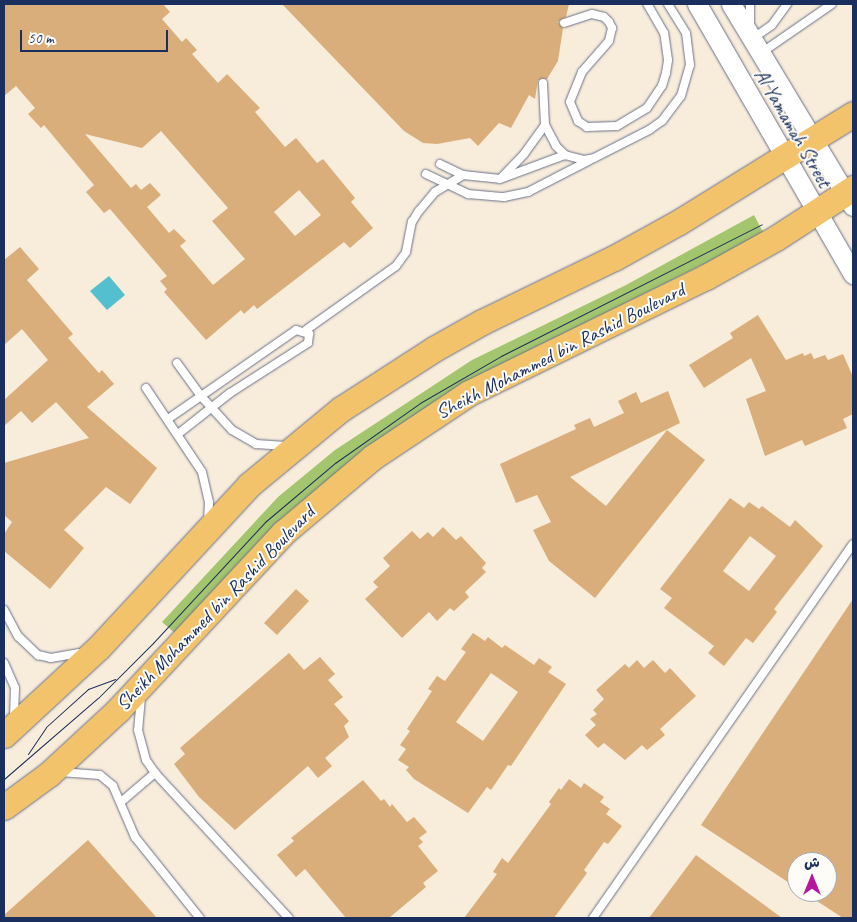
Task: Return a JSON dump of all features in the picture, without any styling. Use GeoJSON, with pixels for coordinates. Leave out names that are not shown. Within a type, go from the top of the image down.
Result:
{"type":"FeatureCollection","features":[{"type":"Feature","properties":{"kind":"main road"},"geometry":{"type":"LineString","coordinates":[[5,733],[99,647],[249,485],[341,409],[434,349],[614,258],[785,160],[853,114]]}},
{"type":"Feature","properties":{"kind":"main road","name":"Sheikh Mohammed bin Rashid Boulevard"},"geometry":{"type":"LineString","coordinates":[[4,807],[48,774],[145,684],[283,533],[327,493],[413,428],[478,389],[706,277],[816,213],[851,195]]}},
{"type":"Feature","properties":{"kind":"street","name":"Al Yamamah Street"},"geometry":{"type":"LineString","coordinates":[[696,4],[853,274]]}},
{"type":"Feature","properties":{"kind":"street","name":"Al Yamamah Street"},"geometry":{"type":"LineString","coordinates":[[732,4],[851,195]]}},
{"type":"Feature","properties":{"kind":"lane"},"geometry":{"type":"LineString","coordinates":[[564,23],[592,14],[604,17],[609,22],[612,28],[609,41],[582,72],[570,102],[578,121],[587,127],[617,126],[647,108],[662,86],[666,73],[668,53],[664,33],[647,4]]}},
{"type":"Feature","properties":{"kind":"lane"},"geometry":{"type":"LineString","coordinates":[[426,174],[445,186],[480,197],[516,195],[539,187],[655,126],[681,96],[687,81],[689,49],[686,33],[668,4]]}},
{"type":"Feature","properties":{"kind":"lane"},"geometry":{"type":"LineString","coordinates":[[750,4],[754,42]]}},
{"type":"Feature","properties":{"kind":"lane"},"geometry":{"type":"LineString","coordinates":[[754,42],[772,25],[788,4]]}},
{"type":"Feature","properties":{"kind":"lane"},"geometry":{"type":"LineString","coordinates":[[754,42],[832,4]]}},
{"type":"Feature","properties":{"kind":"lane"},"geometry":{"type":"LineString","coordinates":[[544,83],[545,125],[556,146],[566,155],[584,160],[594,158]]}},
{"type":"Feature","properties":{"kind":"lane"},"geometry":{"type":"LineString","coordinates":[[500,179],[524,154],[545,125]]}},
{"type":"Feature","properties":{"kind":"lane"},"geometry":{"type":"LineString","coordinates":[[440,164],[463,175],[500,179],[566,155]]}},
{"type":"Feature","properties":{"kind":"lane"},"geometry":{"type":"LineString","coordinates":[[168,419],[296,330],[306,330],[396,266],[406,252],[412,222],[419,210],[445,186],[463,175]]}},
{"type":"Feature","properties":{"kind":"lane"},"geometry":{"type":"LineString","coordinates":[[178,434],[211,408],[308,343],[310,338],[306,330]]}},
{"type":"Feature","properties":{"kind":"lane"},"geometry":{"type":"LineString","coordinates":[[177,363],[200,395],[232,430],[256,444],[284,446],[298,443]]}},
{"type":"Feature","properties":{"kind":"lane"},"geometry":{"type":"LineString","coordinates":[[146,388],[194,458],[207,486],[209,509],[206,532]]}},
{"type":"Feature","properties":{"kind":"lane"},"geometry":{"type":"LineString","coordinates":[[592,918],[853,544]]}},
{"type":"Feature","properties":{"kind":"lane"},"geometry":{"type":"LineString","coordinates":[[4,610],[18,636],[38,655],[65,657],[99,647]]}},
{"type":"Feature","properties":{"kind":"lane"},"geometry":{"type":"LineString","coordinates":[[4,664],[15,688],[16,703],[5,733]]}},
{"type":"Feature","properties":{"kind":"lane"},"geometry":{"type":"LineString","coordinates":[[145,684],[140,699],[138,730],[146,760],[155,773],[289,918]]}},
{"type":"Feature","properties":{"kind":"lane"},"geometry":{"type":"LineString","coordinates":[[48,774],[65,771],[100,775],[113,786],[135,837],[200,918]]}},
{"type":"Feature","properties":{"kind":"lane"},"geometry":{"type":"LineString","coordinates":[[121,802],[155,773]]}},
{"type":"Feature","properties":{"kind":"green space"},"geometry":{"type":"Polygon","coordinates":[[[754,215],[764,234],[490,371],[177,635],[162,622],[278,497],[335,450],[472,360],[626,285],[754,215]]]}},
{"type":"Feature","properties":{"kind":"water"},"geometry":{"type":"Polygon","coordinates":[[[109,276],[125,295],[107,310],[90,291],[109,276]]]}},
{"type":"Feature","properties":{"kind":"building"},"geometry":{"type":"Polygon","coordinates":[[[4,4],[163,4],[170,12],[162,19],[182,42],[186,38],[197,50],[192,54],[218,83],[227,74],[260,108],[255,112],[285,147],[296,138],[317,163],[323,159],[355,198],[351,202],[373,228],[350,248],[344,242],[257,309],[254,305],[244,314],[241,310],[206,340],[164,292],[167,289],[160,281],[167,276],[110,209],[104,213],[86,192],[94,185],[44,125],[41,128],[28,114],[35,108],[16,86],[4,96],[4,4]],[[161,131],[142,148],[85,134],[131,188],[136,184],[141,190],[150,183],[161,195],[147,207],[169,233],[174,229],[186,241],[180,246],[213,285],[245,259],[212,221],[228,208],[161,131]],[[299,190],[274,212],[295,236],[321,215],[299,190]]]}},
{"type":"Feature","properties":{"kind":"building"},"geometry":{"type":"Polygon","coordinates":[[[282,4],[569,4],[566,17],[558,22],[563,28],[558,61],[547,79],[538,80],[535,99],[529,95],[511,128],[499,123],[478,146],[470,138],[437,144],[423,143],[404,131],[282,4]]]}},
{"type":"Feature","properties":{"kind":"building"},"geometry":{"type":"Polygon","coordinates":[[[20,247],[39,269],[27,280],[73,334],[68,338],[99,373],[102,370],[114,384],[87,407],[157,468],[130,504],[106,487],[64,530],[84,548],[50,589],[4,551],[4,534],[12,522],[4,515],[4,463],[89,438],[56,402],[32,423],[21,411],[4,426],[4,400],[48,360],[22,329],[4,345],[4,260],[20,247]]]}},
{"type":"Feature","properties":{"kind":"building"},"geometry":{"type":"Polygon","coordinates":[[[758,315],[786,360],[803,353],[804,356],[811,353],[814,359],[825,355],[828,360],[843,354],[853,377],[853,414],[843,419],[847,428],[805,446],[802,440],[765,456],[746,399],[766,391],[751,358],[704,388],[689,365],[733,338],[730,333],[758,315]]]}},
{"type":"Feature","properties":{"kind":"building"},"geometry":{"type":"Polygon","coordinates":[[[668,391],[680,423],[570,477],[606,506],[667,430],[705,460],[595,598],[549,561],[533,530],[551,522],[537,495],[516,503],[500,464],[576,429],[574,425],[590,418],[594,427],[624,413],[618,401],[636,392],[641,403],[668,391]]]}},
{"type":"Feature","properties":{"kind":"building"},"geometry":{"type":"Polygon","coordinates":[[[730,498],[744,508],[749,502],[759,509],[762,506],[790,527],[795,520],[823,546],[774,609],[777,612],[753,643],[746,638],[724,666],[708,653],[714,646],[664,608],[672,598],[660,589],[730,498]],[[750,536],[723,571],[749,591],[776,556],[750,536]]]}},
{"type":"Feature","properties":{"kind":"building"},"geometry":{"type":"Polygon","coordinates":[[[443,527],[456,540],[461,536],[486,563],[482,568],[486,572],[465,592],[469,597],[454,611],[450,608],[437,621],[429,612],[402,638],[365,599],[378,587],[373,582],[390,566],[383,558],[412,531],[420,539],[428,532],[433,537],[443,527]]]}},
{"type":"Feature","properties":{"kind":"building"},"geometry":{"type":"Polygon","coordinates":[[[296,589],[309,601],[277,635],[264,623],[296,589]]]}},
{"type":"Feature","properties":{"kind":"building"},"geometry":{"type":"Polygon","coordinates":[[[853,599],[853,918],[843,918],[818,902],[837,902],[837,852],[787,852],[787,881],[701,825],[853,599]]]}},
{"type":"Feature","properties":{"kind":"building"},"geometry":{"type":"Polygon","coordinates":[[[473,633],[485,641],[488,637],[502,648],[505,645],[534,665],[539,658],[552,667],[548,672],[566,684],[511,766],[508,765],[491,790],[487,787],[468,813],[414,779],[406,770],[409,767],[398,760],[406,749],[400,745],[410,731],[407,729],[432,691],[428,689],[437,676],[445,681],[466,652],[461,649],[473,633]],[[491,673],[456,722],[483,741],[518,692],[491,673]]]}},
{"type":"Feature","properties":{"kind":"building"},"geometry":{"type":"Polygon","coordinates":[[[289,653],[304,670],[320,657],[335,674],[328,680],[343,697],[334,704],[349,721],[344,726],[349,737],[325,758],[332,766],[318,778],[308,766],[235,830],[199,797],[174,764],[185,754],[180,748],[289,653]]]}},
{"type":"Feature","properties":{"kind":"building"},"geometry":{"type":"Polygon","coordinates":[[[637,660],[644,668],[653,660],[665,673],[670,668],[696,696],[660,729],[665,735],[647,750],[642,745],[625,760],[604,743],[598,748],[585,735],[596,725],[590,719],[597,714],[593,710],[604,699],[596,690],[625,664],[629,668],[637,660]]]}},
{"type":"Feature","properties":{"kind":"building"},"geometry":{"type":"Polygon","coordinates":[[[569,779],[581,788],[584,783],[604,797],[600,802],[610,809],[606,814],[622,826],[608,844],[604,842],[584,870],[587,873],[554,918],[464,918],[497,874],[493,872],[502,858],[508,863],[551,804],[549,802],[559,788],[561,790],[569,779]]]}},
{"type":"Feature","properties":{"kind":"building"},"geometry":{"type":"Polygon","coordinates":[[[363,780],[381,801],[384,799],[390,807],[392,804],[407,822],[414,817],[427,832],[419,838],[423,842],[418,846],[438,871],[423,883],[426,887],[389,918],[346,918],[305,869],[296,877],[277,855],[294,841],[291,838],[363,780]]]}},
{"type":"Feature","properties":{"kind":"building"},"geometry":{"type":"Polygon","coordinates":[[[88,840],[157,918],[4,918],[4,915],[88,840]]]}},
{"type":"Feature","properties":{"kind":"building"},"geometry":{"type":"Polygon","coordinates":[[[696,855],[782,918],[649,918],[696,855]]]}},
{"type":"Feature","properties":{"kind":"tram line"},"geometry":{"type":"LineString","coordinates":[[4,779],[98,698],[153,643],[265,522],[335,463],[420,403],[501,356],[762,224]]}},
{"type":"Feature","properties":{"kind":"tram line"},"geometry":{"type":"LineString","coordinates":[[28,754],[46,727],[88,689],[115,679]]}}]}
